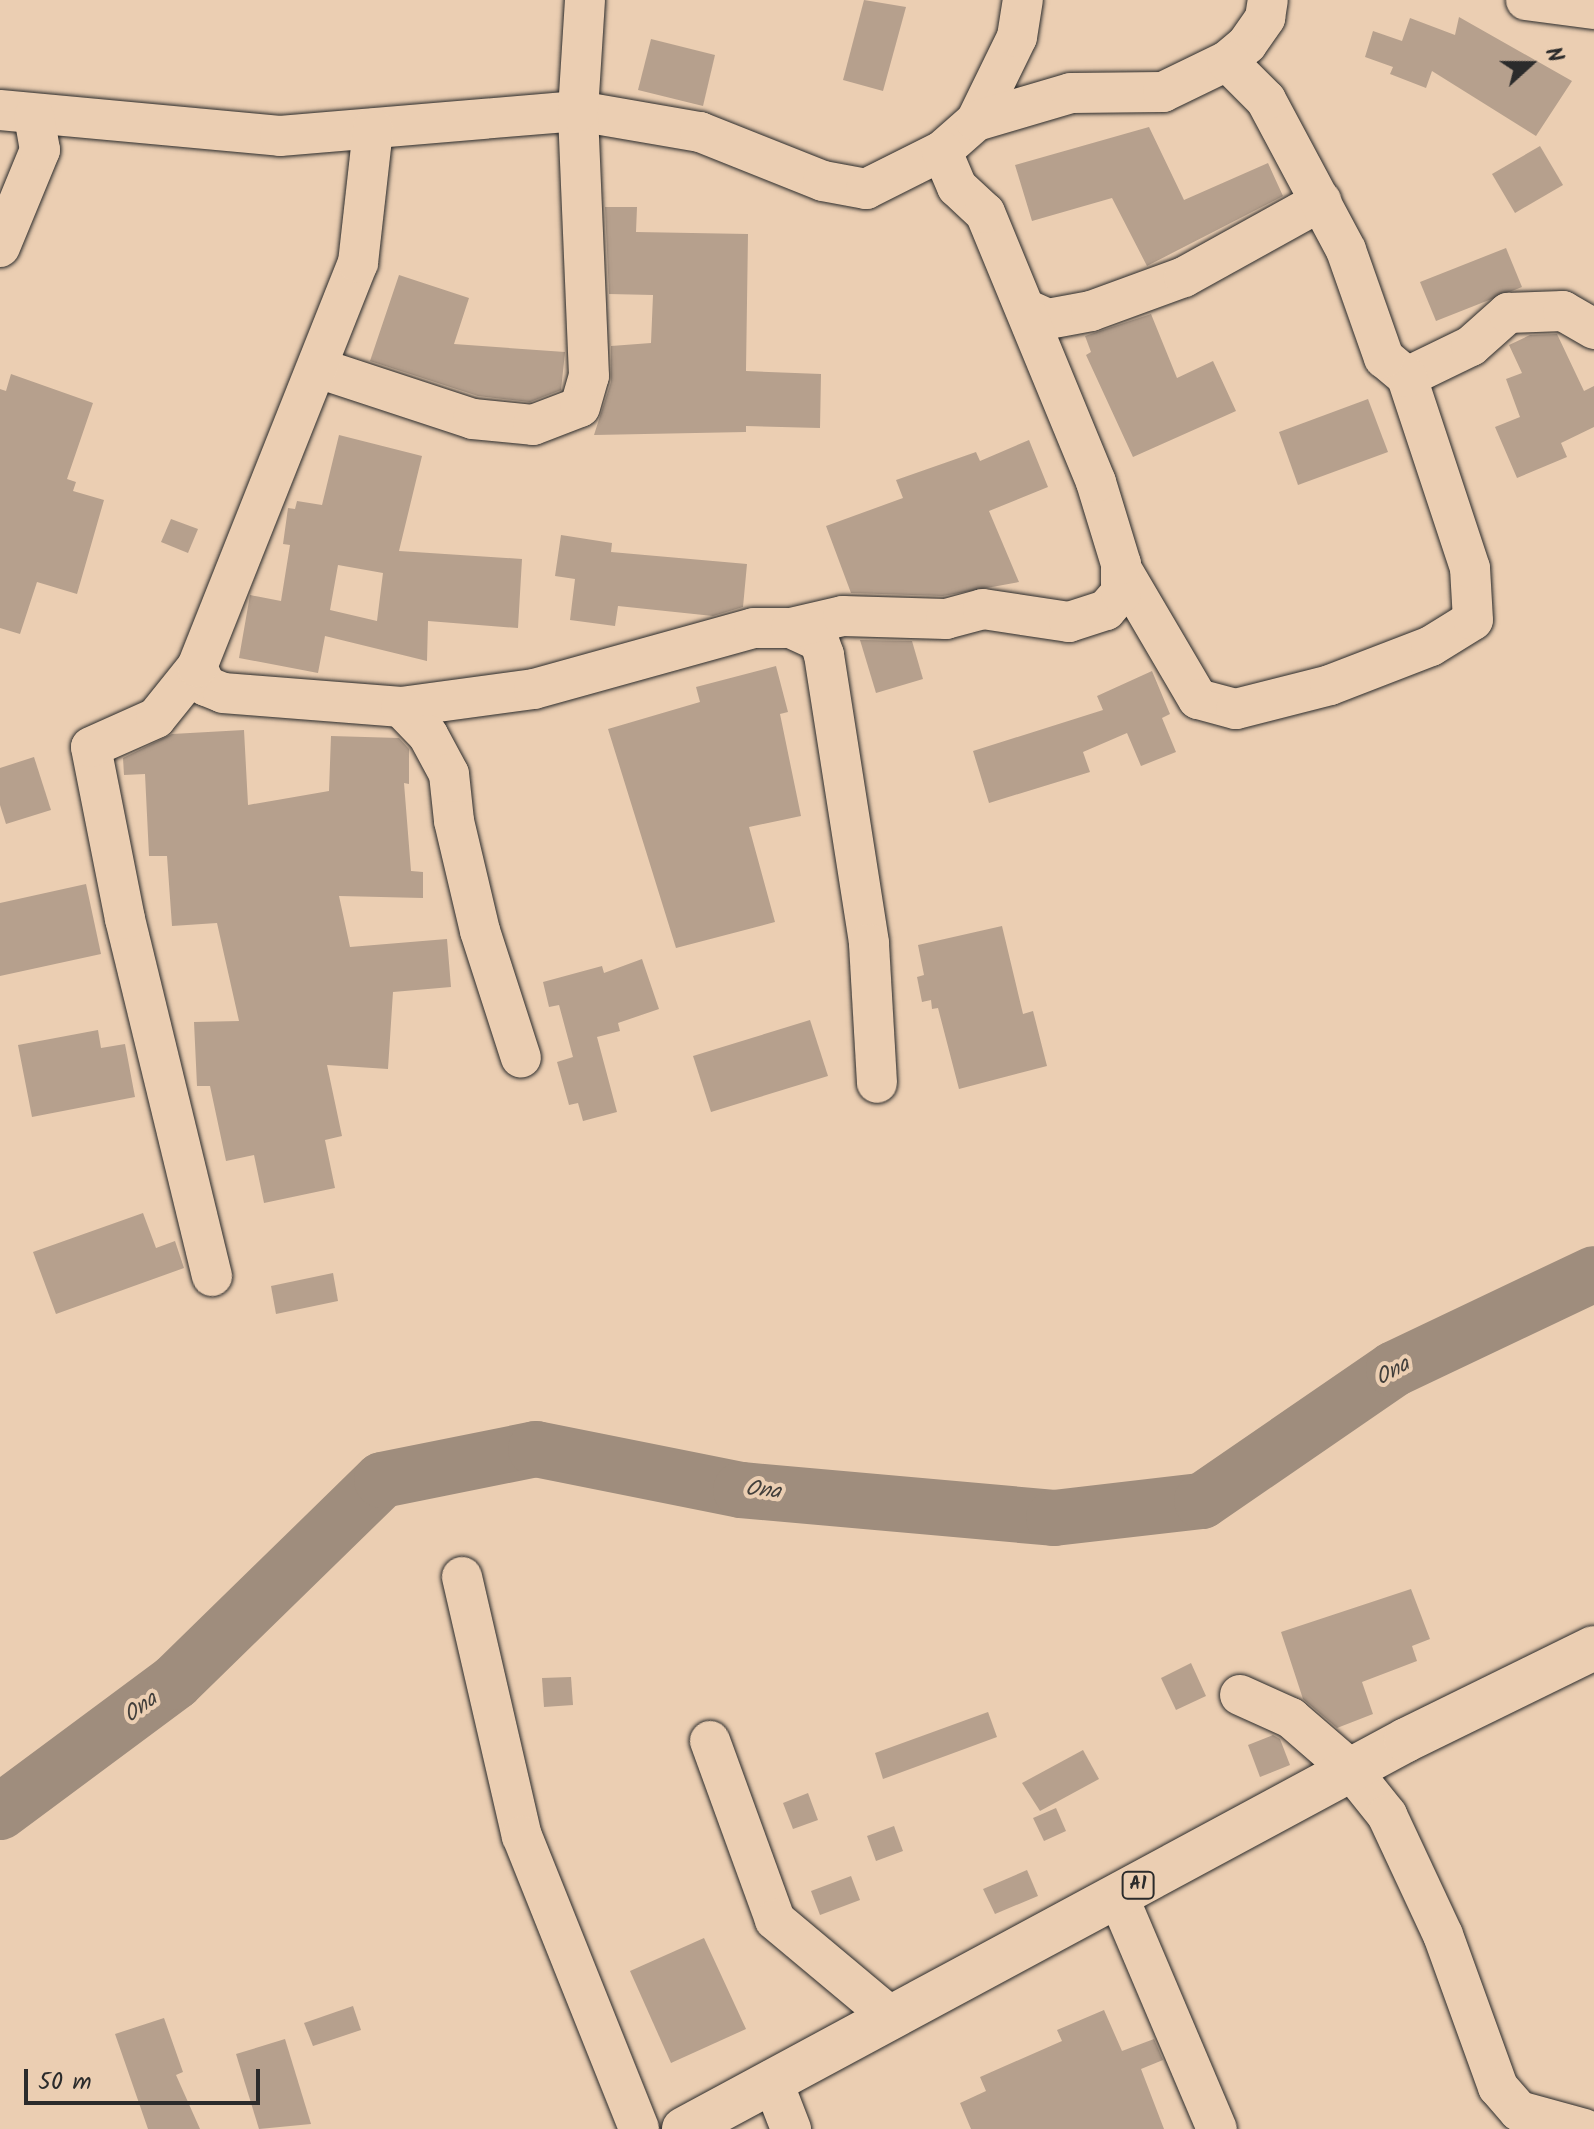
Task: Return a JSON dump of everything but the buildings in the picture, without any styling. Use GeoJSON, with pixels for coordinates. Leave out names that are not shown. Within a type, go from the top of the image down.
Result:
{"type":"FeatureCollection","features":[{"type":"Feature","properties":{"kind":"highway","name":"A1"},"geometry":{"type":"LineString","coordinates":[[684,2129],[1351,1770],[1594,1648]]}},
{"type":"Feature","properties":{"kind":"street"},"geometry":{"type":"LineString","coordinates":[[318,368],[473,419],[533,425],[580,407],[589,376],[578,111],[585,0]]}},
{"type":"Feature","properties":{"kind":"street"},"geometry":{"type":"LineString","coordinates":[[17,113],[280,136],[578,111],[700,132],[823,181],[866,189],[942,151],[976,121],[1017,37],[1023,0]]}},
{"type":"Feature","properties":{"kind":"street"},"geometry":{"type":"LineString","coordinates":[[976,121],[1071,93],[1163,92],[1227,61],[1265,18],[1268,0]]}},
{"type":"Feature","properties":{"kind":"street"},"geometry":{"type":"LineString","coordinates":[[1526,0],[1594,9]]}},
{"type":"Feature","properties":{"kind":"street"},"geometry":{"type":"LineString","coordinates":[[942,151],[957,187],[985,213],[1028,310],[1096,482],[1121,568],[1198,699],[1236,709],[1330,685],[1431,646],[1473,620],[1470,568],[1407,377],[1384,358],[1346,250],[1266,100],[1227,61]]}},
{"type":"Feature","properties":{"kind":"street"},"geometry":{"type":"LineString","coordinates":[[0,247],[40,150],[17,113]]}},
{"type":"Feature","properties":{"kind":"street"},"geometry":{"type":"LineString","coordinates":[[369,193],[420,124]]}},
{"type":"Feature","properties":{"kind":"street"},"geometry":{"type":"LineString","coordinates":[[212,1276],[125,919],[91,747],[156,718],[197,667],[358,263],[369,193],[361,129]]}},
{"type":"Feature","properties":{"kind":"street"},"geometry":{"type":"LineString","coordinates":[[1028,310],[1048,319],[1091,311],[1184,277],[1321,201]]}},
{"type":"Feature","properties":{"kind":"street"},"geometry":{"type":"LineString","coordinates":[[1407,377],[1471,346],[1508,313],[1563,311],[1594,329]]}},
{"type":"Feature","properties":{"kind":"street"},"geometry":{"type":"LineString","coordinates":[[197,667],[206,686],[223,693],[401,707],[534,689],[754,628],[791,628],[843,616],[946,619],[983,609],[1069,622],[1106,610],[1121,593],[1121,568]]}},
{"type":"Feature","properties":{"kind":"street"},"geometry":{"type":"LineString","coordinates":[[791,628],[819,641],[824,655],[869,944],[877,1083]]}},
{"type":"Feature","properties":{"kind":"street"},"geometry":{"type":"LineString","coordinates":[[401,707],[428,735],[449,774],[454,821],[480,931],[521,1058]]}},
{"type":"Feature","properties":{"kind":"street"},"geometry":{"type":"LineString","coordinates":[[462,1577],[522,1836],[639,2129]]}},
{"type":"Feature","properties":{"kind":"street"},"geometry":{"type":"LineString","coordinates":[[1240,1695],[1291,1718],[1351,1770],[1387,1815],[1413,1862],[1498,2087],[1519,2111],[1585,2129]]}},
{"type":"Feature","properties":{"kind":"street"},"geometry":{"type":"LineString","coordinates":[[710,1741],[775,1920],[892,2018]]}},
{"type":"Feature","properties":{"kind":"street"},"geometry":{"type":"LineString","coordinates":[[1118,1896],[1217,2129]]}},
{"type":"Feature","properties":{"kind":"street"},"geometry":{"type":"LineString","coordinates":[[772,2080],[791,2129]]}},
{"type":"Feature","properties":{"kind":"waterway","name":"Ona"},"geometry":{"type":"LineString","coordinates":[[0,1812],[175,1682],[382,1480],[536,1449],[741,1490],[1054,1518],[1202,1501],[1394,1369],[1594,1274]]}}]}
